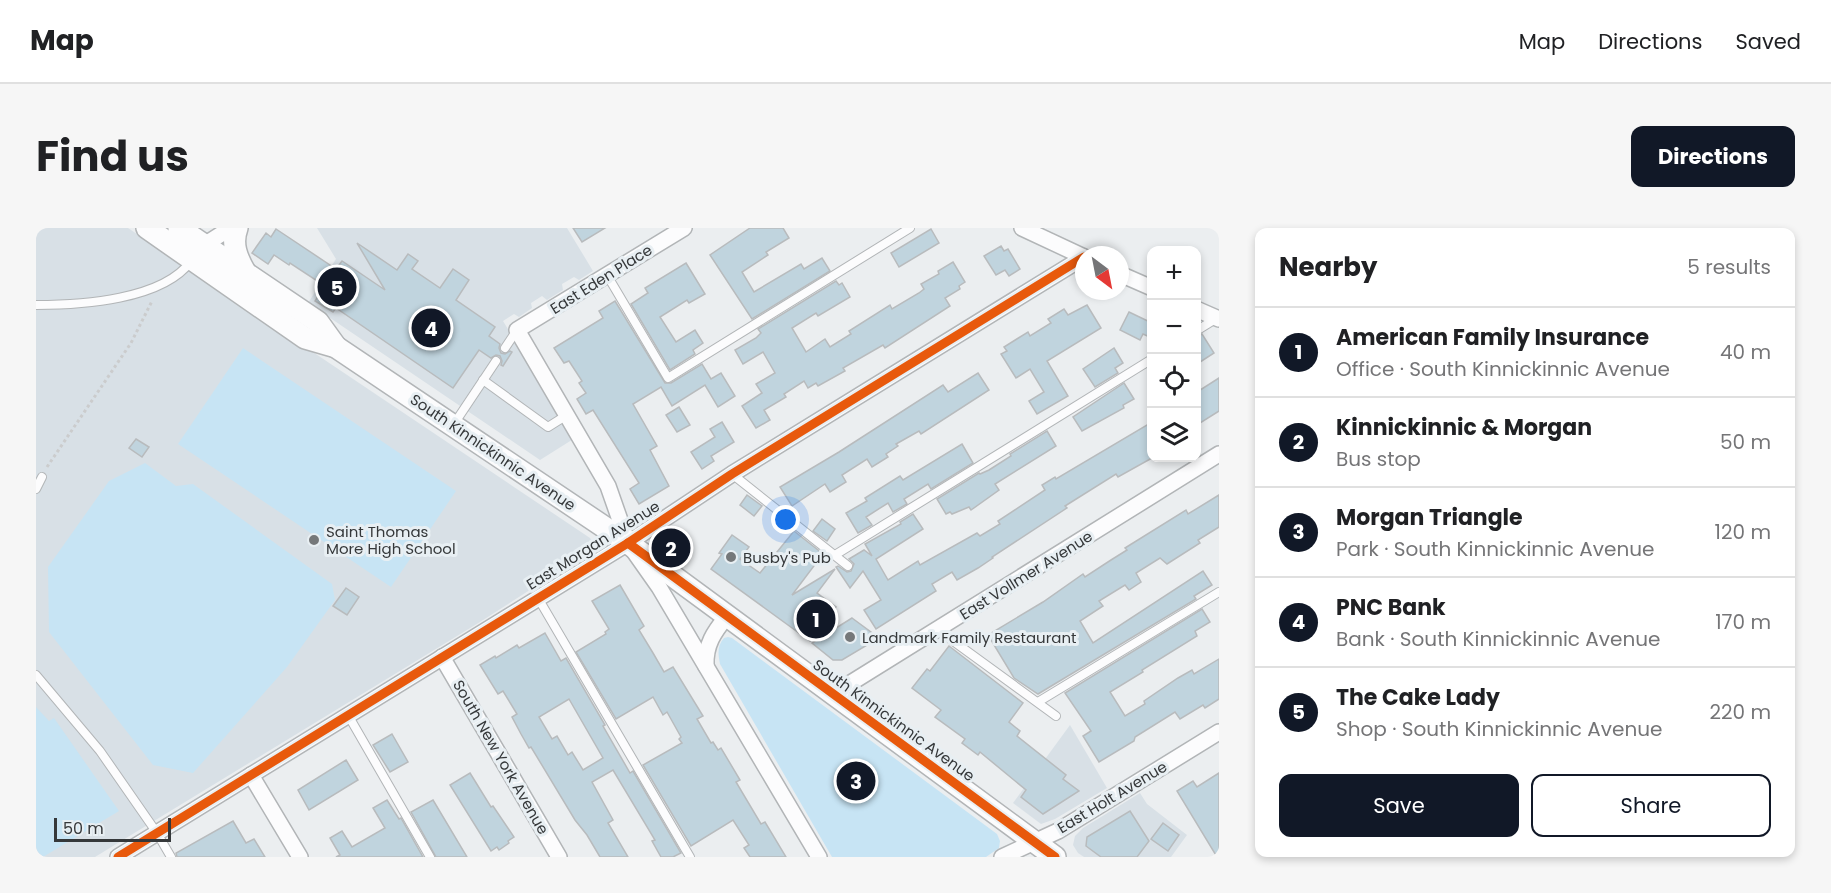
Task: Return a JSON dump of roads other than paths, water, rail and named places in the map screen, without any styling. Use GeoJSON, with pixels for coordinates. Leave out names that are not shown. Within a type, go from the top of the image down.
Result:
{"type":"FeatureCollection","features":[{"type":"Feature","properties":{"kind":"main road","name":"South Kinnickinnic Avenue"},"geometry":{"type":"LineString","coordinates":[[147,228],[245,273],[318,322],[336,347]]}},
{"type":"Feature","properties":{"kind":"main road","name":"South Kinnickinnic Avenue"},"geometry":{"type":"LineString","coordinates":[[179,228],[199,252],[305,338],[336,347],[628,543],[1055,857]]}},
{"type":"Feature","properties":{"kind":"main road"},"geometry":{"type":"LineString","coordinates":[[237,228],[234,234],[235,250],[245,273]]}},
{"type":"Feature","properties":{"kind":"street"},"geometry":{"type":"LineString","coordinates":[[199,252],[231,228]]}},
{"type":"Feature","properties":{"kind":"street","name":"East Eden Place"},"geometry":{"type":"LineString","coordinates":[[517,330],[684,228]]}},
{"type":"Feature","properties":{"kind":"street"},"geometry":{"type":"LineString","coordinates":[[1022,228],[1075,253]]}},
{"type":"Feature","properties":{"kind":"street","name":"East Morgan Avenue"},"geometry":{"type":"LineString","coordinates":[[117,857],[628,543],[732,474],[1075,263]]}},
{"type":"Feature","properties":{"kind":"street"},"geometry":{"type":"LineString","coordinates":[[1129,278],[1147,286]]}},
{"type":"Feature","properties":{"kind":"street"},"geometry":{"type":"LineString","coordinates":[[1201,311],[1218,319]]}},
{"type":"Feature","properties":{"kind":"street"},"geometry":{"type":"LineString","coordinates":[[517,330],[608,486],[628,543],[659,588],[819,857]]}},
{"type":"Feature","properties":{"kind":"street","name":"East Vollmer Avenue"},"geometry":{"type":"LineString","coordinates":[[833,694],[1219,454]]}},
{"type":"Feature","properties":{"kind":"street"},"geometry":{"type":"LineString","coordinates":[[706,666],[708,644],[727,616]]}},
{"type":"Feature","properties":{"kind":"street","name":"South New York Avenue"},"geometry":{"type":"LineString","coordinates":[[442,657],[559,857]]}},
{"type":"Feature","properties":{"kind":"street","name":"East Holt Avenue"},"geometry":{"type":"LineString","coordinates":[[1002,857],[1058,831],[1219,732]]}},
{"type":"Feature","properties":{"kind":"street"},"geometry":{"type":"LineString","coordinates":[[251,775],[300,857]]}},
{"type":"Feature","properties":{"kind":"lane"},"geometry":{"type":"LineString","coordinates":[[607,275],[668,378],[910,228]]}},
{"type":"Feature","properties":{"kind":"lane"},"geometry":{"type":"LineString","coordinates":[[36,305],[109,300],[156,286],[182,273],[199,252]]}},
{"type":"Feature","properties":{"kind":"lane"},"geometry":{"type":"LineString","coordinates":[[1201,329],[1218,319]]}},
{"type":"Feature","properties":{"kind":"lane"},"geometry":{"type":"LineString","coordinates":[[505,348],[517,330]]}},
{"type":"Feature","properties":{"kind":"lane"},"geometry":{"type":"LineString","coordinates":[[453,425],[496,361]]}},
{"type":"Feature","properties":{"kind":"lane"},"geometry":{"type":"LineString","coordinates":[[835,555],[1147,362]]}},
{"type":"Feature","properties":{"kind":"lane"},"geometry":{"type":"LineString","coordinates":[[483,380],[548,427],[567,415]]}},
{"type":"Feature","properties":{"kind":"lane"},"geometry":{"type":"LineString","coordinates":[[732,474],[848,566]]}},
{"type":"Feature","properties":{"kind":"lane"},"geometry":{"type":"LineString","coordinates":[[36,489],[42,477]]}},
{"type":"Feature","properties":{"kind":"lane"},"geometry":{"type":"LineString","coordinates":[[1038,702],[1219,592]]}},
{"type":"Feature","properties":{"kind":"lane"},"geometry":{"type":"LineString","coordinates":[[538,598],[690,857]]}},
{"type":"Feature","properties":{"kind":"lane"},"geometry":{"type":"LineString","coordinates":[[938,630],[1056,716]]}},
{"type":"Feature","properties":{"kind":"lane"},"geometry":{"type":"LineString","coordinates":[[36,675],[100,751],[171,857]]}},
{"type":"Feature","properties":{"kind":"lane"},"geometry":{"type":"LineString","coordinates":[[348,716],[430,857]]}},
{"type":"Feature","properties":{"kind":"place","name":"The Cake Lady"},"geometry":{"type":"Point","coordinates":[337,287]}},
{"type":"Feature","properties":{"kind":"place","name":"PNC Bank"},"geometry":{"type":"Point","coordinates":[431,328]}},
{"type":"Feature","properties":{"kind":"place","name":"Saint Thomas More High School"},"geometry":{"type":"Point","coordinates":[314,540]}},
{"type":"Feature","properties":{"kind":"place","name":"Kinnickinnic & Morgan"},"geometry":{"type":"Point","coordinates":[671,548]}},
{"type":"Feature","properties":{"kind":"place","name":"Busby's Pub"},"geometry":{"type":"Point","coordinates":[731,557]}},
{"type":"Feature","properties":{"kind":"place","name":"American Family Insurance"},"geometry":{"type":"Point","coordinates":[816,619]}},
{"type":"Feature","properties":{"kind":"place","name":"Landmark Family Restaurant"},"geometry":{"type":"Point","coordinates":[850,637]}},
{"type":"Feature","properties":{"kind":"place","name":"Morgan Triangle"},"geometry":{"type":"Point","coordinates":[856,781]}}]}
